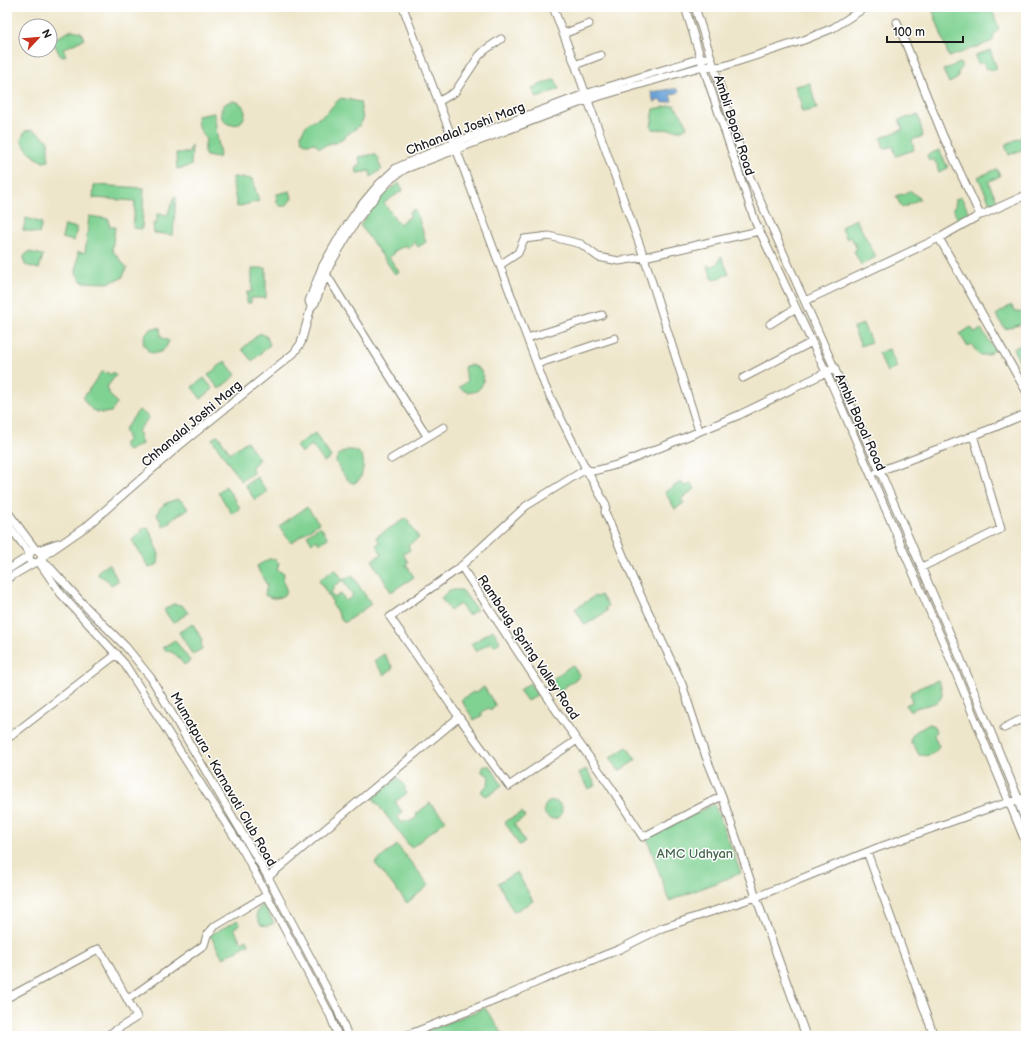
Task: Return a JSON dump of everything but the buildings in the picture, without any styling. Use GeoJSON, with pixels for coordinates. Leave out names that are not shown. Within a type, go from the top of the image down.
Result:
{"type":"FeatureCollection","features":[{"type":"Feature","properties":{"kind":"street"},"geometry":{"type":"LineString","coordinates":[[403,7],[545,386],[586,469],[606,505],[605,512],[633,579],[682,684],[706,757],[722,796],[756,897],[806,1036]]}},
{"type":"Feature","properties":{"kind":"street"},"geometry":{"type":"LineString","coordinates":[[553,7],[644,257],[699,431]]}},
{"type":"Feature","properties":{"kind":"street","name":"Ambli Bopal Road"},"geometry":{"type":"LineString","coordinates":[[685,7],[754,221],[812,342],[871,475],[946,648],[1026,843]]}},
{"type":"Feature","properties":{"kind":"street","name":"Ambli Bopal Road"},"geometry":{"type":"LineString","coordinates":[[696,7],[747,171],[922,567],[1019,800],[1026,822]]}},
{"type":"Feature","properties":{"kind":"street"},"geometry":{"type":"LineString","coordinates":[[703,66],[724,66],[804,40],[832,28],[866,7]]}},
{"type":"Feature","properties":{"kind":"street"},"geometry":{"type":"LineString","coordinates":[[897,22],[943,136],[980,214]]}},
{"type":"Feature","properties":{"kind":"street"},"geometry":{"type":"LineString","coordinates":[[563,34],[589,24]]}},
{"type":"Feature","properties":{"kind":"street"},"geometry":{"type":"LineString","coordinates":[[438,102],[455,92],[482,53],[501,39]]}},
{"type":"Feature","properties":{"kind":"street"},"geometry":{"type":"LineString","coordinates":[[575,65],[601,55]]}},
{"type":"Feature","properties":{"kind":"street"},"geometry":{"type":"LineString","coordinates":[[701,58],[712,59],[724,66]]}},
{"type":"Feature","properties":{"kind":"street","name":"Chhanalal Joshi Marg"},"geometry":{"type":"LineString","coordinates":[[311,307],[309,301],[322,267],[341,234],[358,209],[380,184],[421,156],[455,147],[586,97],[701,58]]}},
{"type":"Feature","properties":{"kind":"street","name":"Chhanalal Joshi Marg"},"geometry":{"type":"LineString","coordinates":[[586,97],[703,66]]}},
{"type":"Feature","properties":{"kind":"street","name":"Chhanalal Joshi Marg"},"geometry":{"type":"LineString","coordinates":[[36,557],[61,541],[64,542],[88,526],[180,445],[294,353],[301,343],[311,307],[315,303],[326,274],[340,247],[357,220],[395,173]]}},
{"type":"Feature","properties":{"kind":"street"},"geometry":{"type":"LineString","coordinates":[[805,301],[939,238],[980,214],[984,214],[1026,195]]}},
{"type":"Feature","properties":{"kind":"street"},"geometry":{"type":"LineString","coordinates":[[500,265],[518,253],[524,239],[549,236],[581,244],[598,257],[619,261],[644,257],[759,231]]}},
{"type":"Feature","properties":{"kind":"street"},"geometry":{"type":"LineString","coordinates":[[939,238],[1026,391]]}},
{"type":"Feature","properties":{"kind":"street"},"geometry":{"type":"LineString","coordinates":[[326,274],[427,436]]}},
{"type":"Feature","properties":{"kind":"street"},"geometry":{"type":"LineString","coordinates":[[770,324],[796,308]]}},
{"type":"Feature","properties":{"kind":"street"},"geometry":{"type":"LineString","coordinates":[[528,338],[602,315]]}},
{"type":"Feature","properties":{"kind":"street"},"geometry":{"type":"LineString","coordinates":[[537,364],[615,338]]}},
{"type":"Feature","properties":{"kind":"street"},"geometry":{"type":"LineString","coordinates":[[743,378],[812,342]]}},
{"type":"Feature","properties":{"kind":"street"},"geometry":{"type":"LineString","coordinates":[[586,469],[592,471],[609,468],[760,405],[835,368]]}},
{"type":"Feature","properties":{"kind":"street"},"geometry":{"type":"LineString","coordinates":[[871,475],[1026,414]]}},
{"type":"Feature","properties":{"kind":"street"},"geometry":{"type":"LineString","coordinates":[[391,459],[444,427]]}},
{"type":"Feature","properties":{"kind":"street"},"geometry":{"type":"LineString","coordinates":[[922,567],[1001,529],[973,436]]}},
{"type":"Feature","properties":{"kind":"street"},"geometry":{"type":"LineString","coordinates":[[268,878],[459,717],[390,617],[461,566],[526,506],[586,469]]}},
{"type":"Feature","properties":{"kind":"street"},"geometry":{"type":"LineString","coordinates":[[7,511],[36,557]]}},
{"type":"Feature","properties":{"kind":"street"},"geometry":{"type":"LineString","coordinates":[[7,523],[36,557]]}},
{"type":"Feature","properties":{"kind":"street"},"geometry":{"type":"LineString","coordinates":[[7,570],[36,557]]}},
{"type":"Feature","properties":{"kind":"street"},"geometry":{"type":"LineString","coordinates":[[7,579],[36,557]]}},
{"type":"Feature","properties":{"kind":"street","name":"Mumatpura - Karnavati Club Road"},"geometry":{"type":"LineString","coordinates":[[36,557],[61,594],[124,663],[157,714],[244,852],[330,1015],[338,1036]]}},
{"type":"Feature","properties":{"kind":"street","name":"Mumatpura - Karnavati Club Road"},"geometry":{"type":"LineString","coordinates":[[36,557],[48,564],[73,594],[126,647],[151,678],[268,878],[336,1006],[348,1036]]}},
{"type":"Feature","properties":{"kind":"street","name":"Rambaug, Spring Valley Road"},"geometry":{"type":"LineString","coordinates":[[461,566],[643,837],[722,796]]}},
{"type":"Feature","properties":{"kind":"street"},"geometry":{"type":"LineString","coordinates":[[7,738],[117,654]]}},
{"type":"Feature","properties":{"kind":"street","name":"Rambaug, Spring Valley Road"},"geometry":{"type":"LineString","coordinates":[[459,717],[509,786],[577,740]]}},
{"type":"Feature","properties":{"kind":"street"},"geometry":{"type":"LineString","coordinates":[[1004,728],[1026,717]]}},
{"type":"Feature","properties":{"kind":"street"},"geometry":{"type":"LineString","coordinates":[[404,1036],[504,997],[620,948],[662,928],[756,897],[867,852],[1026,797]]}},
{"type":"Feature","properties":{"kind":"street"},"geometry":{"type":"LineString","coordinates":[[867,852],[934,1036]]}},
{"type":"Feature","properties":{"kind":"street"},"geometry":{"type":"LineString","coordinates":[[128,999],[204,945],[207,935],[215,926],[266,895]]}},
{"type":"Feature","properties":{"kind":"street"},"geometry":{"type":"LineString","coordinates":[[7,998],[98,949],[103,955],[137,1017],[106,1036]]}},
{"type":"Feature","properties":{"kind":"green space"},"geometry":{"type":"Polygon","coordinates":[[[944,7],[991,7],[999,29],[994,34],[993,41],[949,57],[933,11],[944,7]]]}},
{"type":"Feature","properties":{"kind":"green space"},"geometry":{"type":"Polygon","coordinates":[[[72,30],[81,32],[84,39],[63,49],[66,55],[61,57],[58,51],[58,37],[72,30]]]}},
{"type":"Feature","properties":{"kind":"green space"},"geometry":{"type":"Polygon","coordinates":[[[990,50],[997,69],[991,71],[990,68],[986,69],[983,62],[978,64],[975,56],[990,50]]]}},
{"type":"Feature","properties":{"kind":"green space"},"geometry":{"type":"Polygon","coordinates":[[[960,63],[962,68],[958,72],[958,78],[949,83],[943,70],[960,63]]]}},
{"type":"Feature","properties":{"kind":"green space"},"geometry":{"type":"Polygon","coordinates":[[[555,79],[559,89],[537,98],[532,88],[555,79]]]}},
{"type":"Feature","properties":{"kind":"green space"},"geometry":{"type":"Polygon","coordinates":[[[810,83],[817,109],[802,112],[800,97],[798,97],[795,86],[810,83]]]}},
{"type":"Feature","properties":{"kind":"green space"},"geometry":{"type":"Polygon","coordinates":[[[341,98],[360,102],[363,120],[359,126],[336,143],[331,143],[319,148],[315,143],[307,144],[302,141],[301,135],[306,126],[325,114],[341,98]]]}},
{"type":"Feature","properties":{"kind":"green space"},"geometry":{"type":"Polygon","coordinates":[[[233,101],[242,104],[245,113],[242,122],[233,125],[224,122],[221,113],[224,104],[233,101]]]}},
{"type":"Feature","properties":{"kind":"green space"},"geometry":{"type":"Polygon","coordinates":[[[674,105],[685,120],[687,127],[682,130],[653,129],[651,127],[654,109],[674,105]]]}},
{"type":"Feature","properties":{"kind":"green space"},"geometry":{"type":"Polygon","coordinates":[[[214,113],[220,156],[217,158],[206,156],[204,152],[206,139],[198,126],[197,116],[214,113]]]}},
{"type":"Feature","properties":{"kind":"green space"},"geometry":{"type":"Polygon","coordinates":[[[918,115],[923,136],[912,140],[914,150],[896,156],[893,146],[884,149],[881,138],[903,129],[899,120],[918,115]]]}},
{"type":"Feature","properties":{"kind":"green space"},"geometry":{"type":"Polygon","coordinates":[[[32,130],[40,134],[48,141],[49,161],[43,162],[23,144],[21,140],[25,131],[32,130]]]}},
{"type":"Feature","properties":{"kind":"green space"},"geometry":{"type":"Polygon","coordinates":[[[1024,136],[1026,148],[1009,155],[1005,145],[1024,136]]]}},
{"type":"Feature","properties":{"kind":"green space"},"geometry":{"type":"Polygon","coordinates":[[[190,146],[192,146],[191,166],[177,169],[176,153],[189,153],[190,146]]]}},
{"type":"Feature","properties":{"kind":"green space"},"geometry":{"type":"Polygon","coordinates":[[[939,150],[948,168],[939,172],[938,166],[933,159],[929,161],[927,155],[939,150]]]}},
{"type":"Feature","properties":{"kind":"green space"},"geometry":{"type":"Polygon","coordinates":[[[375,154],[380,160],[378,162],[382,169],[371,177],[370,171],[357,173],[356,167],[360,166],[359,157],[375,154]]]}},
{"type":"Feature","properties":{"kind":"green space"},"geometry":{"type":"Polygon","coordinates":[[[997,169],[1000,176],[988,182],[997,200],[990,203],[978,177],[997,169]]]}},
{"type":"Feature","properties":{"kind":"green space"},"geometry":{"type":"Polygon","coordinates":[[[233,177],[252,179],[259,201],[237,207],[233,177]]]}},
{"type":"Feature","properties":{"kind":"green space"},"geometry":{"type":"Polygon","coordinates":[[[399,183],[403,190],[384,203],[399,224],[411,216],[409,213],[414,209],[418,216],[426,242],[418,247],[414,242],[408,248],[406,245],[393,252],[394,254],[389,257],[399,272],[395,274],[360,225],[382,195],[399,183]]]}},
{"type":"Feature","properties":{"kind":"green space"},"geometry":{"type":"Polygon","coordinates":[[[94,185],[144,188],[142,229],[133,228],[135,201],[93,198],[94,185]]]}},
{"type":"Feature","properties":{"kind":"green space"},"geometry":{"type":"Polygon","coordinates":[[[290,191],[292,198],[286,206],[280,206],[277,203],[277,194],[290,191]]]}},
{"type":"Feature","properties":{"kind":"green space"},"geometry":{"type":"Polygon","coordinates":[[[911,191],[920,199],[902,208],[896,196],[911,191]]]}},
{"type":"Feature","properties":{"kind":"green space"},"geometry":{"type":"Polygon","coordinates":[[[174,197],[176,197],[173,235],[154,233],[153,223],[157,224],[157,214],[167,216],[174,197]]]}},
{"type":"Feature","properties":{"kind":"green space"},"geometry":{"type":"Polygon","coordinates":[[[961,197],[970,214],[958,220],[953,208],[955,207],[956,199],[961,197]]]}},
{"type":"Feature","properties":{"kind":"green space"},"geometry":{"type":"Polygon","coordinates":[[[89,216],[109,219],[109,226],[115,227],[112,250],[127,268],[122,278],[108,283],[82,282],[76,273],[78,252],[85,253],[89,216]]]}},
{"type":"Feature","properties":{"kind":"green space"},"geometry":{"type":"Polygon","coordinates":[[[26,218],[42,223],[39,234],[23,230],[26,218]]]}},
{"type":"Feature","properties":{"kind":"green space"},"geometry":{"type":"Polygon","coordinates":[[[856,219],[876,257],[861,265],[854,251],[857,249],[851,237],[847,239],[841,227],[856,219]]]}},
{"type":"Feature","properties":{"kind":"green space"},"geometry":{"type":"Polygon","coordinates":[[[65,225],[77,228],[74,241],[62,238],[65,225]]]}},
{"type":"Feature","properties":{"kind":"green space"},"geometry":{"type":"Polygon","coordinates":[[[29,252],[43,255],[39,269],[25,265],[24,257],[29,252]]]}},
{"type":"Feature","properties":{"kind":"green space"},"geometry":{"type":"Polygon","coordinates":[[[721,256],[729,274],[713,280],[707,265],[711,267],[715,265],[721,256]]]}},
{"type":"Feature","properties":{"kind":"green space"},"geometry":{"type":"Polygon","coordinates":[[[252,268],[266,268],[266,298],[251,298],[251,303],[247,303],[247,292],[252,292],[252,268]]]}},
{"type":"Feature","properties":{"kind":"green space"},"geometry":{"type":"Polygon","coordinates":[[[1011,305],[1016,312],[1026,313],[1026,323],[1005,329],[996,315],[1011,305]]]}},
{"type":"Feature","properties":{"kind":"green space"},"geometry":{"type":"Polygon","coordinates":[[[863,324],[871,342],[861,346],[853,328],[863,324]]]}},
{"type":"Feature","properties":{"kind":"green space"},"geometry":{"type":"Polygon","coordinates":[[[971,327],[975,333],[981,329],[995,350],[987,355],[979,355],[971,344],[967,346],[960,334],[971,327]]]}},
{"type":"Feature","properties":{"kind":"green space"},"geometry":{"type":"Polygon","coordinates":[[[153,328],[160,328],[161,337],[169,341],[164,350],[156,353],[149,352],[143,343],[145,334],[153,328]]]}},
{"type":"Feature","properties":{"kind":"green space"},"geometry":{"type":"Polygon","coordinates":[[[260,333],[267,337],[270,345],[252,361],[242,349],[260,333]]]}},
{"type":"Feature","properties":{"kind":"green space"},"geometry":{"type":"Polygon","coordinates":[[[1026,342],[1026,367],[1023,368],[1013,349],[1026,342]]]}},
{"type":"Feature","properties":{"kind":"green space"},"geometry":{"type":"Polygon","coordinates":[[[889,349],[897,367],[887,372],[878,353],[889,349]]]}},
{"type":"Feature","properties":{"kind":"green space"},"geometry":{"type":"Polygon","coordinates":[[[225,361],[236,375],[219,389],[208,375],[225,361]]]}},
{"type":"Feature","properties":{"kind":"green space"},"geometry":{"type":"Polygon","coordinates":[[[471,365],[478,368],[482,373],[483,379],[482,385],[479,389],[474,392],[467,392],[460,388],[460,386],[467,381],[464,368],[465,366],[471,365]]]}},
{"type":"Feature","properties":{"kind":"green space"},"geometry":{"type":"Polygon","coordinates":[[[102,371],[105,374],[107,372],[111,375],[113,372],[116,375],[107,387],[110,395],[117,403],[111,412],[106,413],[95,411],[88,406],[83,398],[102,371]]]}},
{"type":"Feature","properties":{"kind":"green space"},"geometry":{"type":"Polygon","coordinates":[[[204,378],[213,389],[201,399],[192,387],[204,378]]]}},
{"type":"Feature","properties":{"kind":"green space"},"geometry":{"type":"Polygon","coordinates":[[[139,410],[149,417],[138,431],[142,444],[128,451],[124,447],[124,443],[128,439],[124,430],[139,410]]]}},
{"type":"Feature","properties":{"kind":"green space"},"geometry":{"type":"Polygon","coordinates":[[[315,433],[331,457],[324,462],[312,445],[301,453],[296,446],[315,433]]]}},
{"type":"Feature","properties":{"kind":"green space"},"geometry":{"type":"Polygon","coordinates":[[[218,435],[230,453],[247,441],[259,459],[252,467],[253,473],[241,481],[212,439],[218,435]]]}},
{"type":"Feature","properties":{"kind":"green space"},"geometry":{"type":"Polygon","coordinates":[[[347,450],[354,450],[358,452],[363,459],[363,469],[360,479],[354,483],[346,478],[336,461],[338,455],[347,450]]]}},
{"type":"Feature","properties":{"kind":"green space"},"geometry":{"type":"Polygon","coordinates":[[[257,477],[267,492],[255,500],[245,485],[257,477]]]}},
{"type":"Feature","properties":{"kind":"green space"},"geometry":{"type":"Polygon","coordinates":[[[681,482],[685,487],[691,483],[695,489],[681,499],[684,503],[675,509],[665,492],[681,482]]]}},
{"type":"Feature","properties":{"kind":"green space"},"geometry":{"type":"Polygon","coordinates":[[[226,486],[240,508],[232,514],[218,492],[226,486]]]}},
{"type":"Feature","properties":{"kind":"green space"},"geometry":{"type":"Polygon","coordinates":[[[179,499],[188,509],[163,526],[157,515],[158,512],[165,504],[179,499]]]}},
{"type":"Feature","properties":{"kind":"green space"},"geometry":{"type":"Polygon","coordinates":[[[307,507],[319,523],[291,543],[279,526],[307,507]]]}},
{"type":"Feature","properties":{"kind":"green space"},"geometry":{"type":"Polygon","coordinates":[[[406,518],[419,538],[408,545],[410,550],[403,554],[408,562],[406,564],[414,577],[391,592],[372,560],[382,554],[376,545],[380,542],[376,537],[406,518]]]}},
{"type":"Feature","properties":{"kind":"green space"},"geometry":{"type":"Polygon","coordinates":[[[320,526],[328,538],[319,544],[317,540],[312,543],[307,535],[320,526]]]}},
{"type":"Feature","properties":{"kind":"green space"},"geometry":{"type":"Polygon","coordinates":[[[148,528],[155,541],[154,543],[159,554],[158,564],[149,568],[132,540],[142,532],[141,530],[148,528]]]}},
{"type":"Feature","properties":{"kind":"green space"},"geometry":{"type":"Polygon","coordinates":[[[269,559],[275,559],[279,563],[277,570],[284,573],[283,581],[287,592],[277,598],[271,598],[265,595],[267,585],[257,566],[269,559]]]}},
{"type":"Feature","properties":{"kind":"green space"},"geometry":{"type":"Polygon","coordinates":[[[109,564],[118,581],[111,585],[107,580],[98,575],[98,571],[109,564]]]}},
{"type":"Feature","properties":{"kind":"green space"},"geometry":{"type":"Polygon","coordinates":[[[335,569],[343,580],[352,575],[371,604],[344,623],[319,580],[335,569]],[[343,580],[333,587],[334,589],[330,592],[334,598],[341,594],[346,601],[353,596],[343,580]]]}},
{"type":"Feature","properties":{"kind":"green space"},"geometry":{"type":"Polygon","coordinates":[[[449,590],[462,590],[477,610],[468,615],[460,604],[450,611],[441,598],[449,590]]]}},
{"type":"Feature","properties":{"kind":"green space"},"geometry":{"type":"Polygon","coordinates":[[[601,595],[608,606],[605,608],[607,611],[585,625],[575,609],[595,596],[601,595]]]}},
{"type":"Feature","properties":{"kind":"green space"},"geometry":{"type":"Polygon","coordinates":[[[173,604],[182,605],[188,613],[173,623],[164,610],[173,604]]]}},
{"type":"Feature","properties":{"kind":"green space"},"geometry":{"type":"Polygon","coordinates":[[[193,624],[202,640],[202,649],[192,654],[179,632],[193,624]]]}},
{"type":"Feature","properties":{"kind":"green space"},"geometry":{"type":"Polygon","coordinates":[[[493,630],[500,642],[494,646],[491,642],[476,652],[471,644],[493,630]]]}},
{"type":"Feature","properties":{"kind":"green space"},"geometry":{"type":"Polygon","coordinates":[[[175,640],[190,661],[184,665],[179,658],[170,651],[162,648],[175,640]]]}},
{"type":"Feature","properties":{"kind":"green space"},"geometry":{"type":"Polygon","coordinates":[[[384,654],[393,668],[384,675],[374,661],[384,654]]]}},
{"type":"Feature","properties":{"kind":"green space"},"geometry":{"type":"Polygon","coordinates":[[[572,665],[580,676],[558,692],[550,681],[572,665]]]}},
{"type":"Feature","properties":{"kind":"green space"},"geometry":{"type":"Polygon","coordinates":[[[938,680],[942,695],[939,700],[935,703],[909,711],[906,705],[912,702],[910,695],[912,691],[938,680]]]}},
{"type":"Feature","properties":{"kind":"green space"},"geometry":{"type":"Polygon","coordinates":[[[530,683],[537,695],[527,701],[519,690],[530,683]]]}},
{"type":"Feature","properties":{"kind":"green space"},"geometry":{"type":"Polygon","coordinates":[[[484,687],[496,706],[490,710],[488,708],[481,713],[483,715],[474,720],[461,700],[484,687]]]}},
{"type":"Feature","properties":{"kind":"green space"},"geometry":{"type":"Polygon","coordinates":[[[929,724],[933,725],[936,731],[934,735],[939,745],[936,751],[932,754],[926,756],[919,755],[914,745],[910,742],[911,738],[915,732],[929,724]]]}},
{"type":"Feature","properties":{"kind":"green space"},"geometry":{"type":"Polygon","coordinates":[[[627,747],[636,760],[619,771],[610,758],[627,747]]]}},
{"type":"Feature","properties":{"kind":"green space"},"geometry":{"type":"Polygon","coordinates":[[[484,766],[490,766],[502,785],[492,793],[485,796],[481,791],[488,785],[489,776],[481,771],[484,766]]]}},
{"type":"Feature","properties":{"kind":"green space"},"geometry":{"type":"Polygon","coordinates":[[[586,769],[596,785],[589,789],[579,773],[586,769]]]}},
{"type":"Feature","properties":{"kind":"green space"},"geometry":{"type":"Polygon","coordinates":[[[398,778],[406,788],[404,789],[407,793],[395,802],[402,812],[397,816],[402,823],[407,820],[409,822],[417,817],[416,814],[430,803],[446,820],[411,848],[373,798],[398,778]]]}},
{"type":"Feature","properties":{"kind":"green space"},"geometry":{"type":"Polygon","coordinates":[[[549,801],[557,801],[562,806],[560,817],[557,819],[549,819],[544,814],[544,806],[549,801]]]}},
{"type":"Feature","properties":{"kind":"green space","name":"AMC Udhyan"},"geometry":{"type":"Polygon","coordinates":[[[714,804],[741,873],[669,901],[647,838],[714,804]]]}},
{"type":"Feature","properties":{"kind":"green space"},"geometry":{"type":"Polygon","coordinates":[[[522,812],[525,817],[514,824],[525,842],[519,845],[505,822],[522,812]]]}},
{"type":"Feature","properties":{"kind":"green space"},"geometry":{"type":"Polygon","coordinates":[[[397,845],[429,885],[407,903],[375,863],[397,845]]]}},
{"type":"Feature","properties":{"kind":"green space"},"geometry":{"type":"Polygon","coordinates":[[[517,872],[533,901],[514,912],[498,883],[517,872]]]}},
{"type":"Feature","properties":{"kind":"green space"},"geometry":{"type":"Polygon","coordinates":[[[264,905],[274,923],[267,926],[261,925],[256,915],[260,907],[264,905]]]}},
{"type":"Feature","properties":{"kind":"green space"},"geometry":{"type":"Polygon","coordinates":[[[238,920],[240,924],[234,928],[241,942],[247,939],[249,944],[223,958],[210,935],[238,920]]]}},
{"type":"Feature","properties":{"kind":"green space"},"geometry":{"type":"Polygon","coordinates":[[[485,1008],[504,1036],[413,1036],[485,1008]]]}},
{"type":"Feature","properties":{"kind":"water"},"geometry":{"type":"Polygon","coordinates":[[[677,89],[679,92],[670,95],[672,101],[664,103],[659,100],[654,102],[651,92],[677,89]]]}}]}
